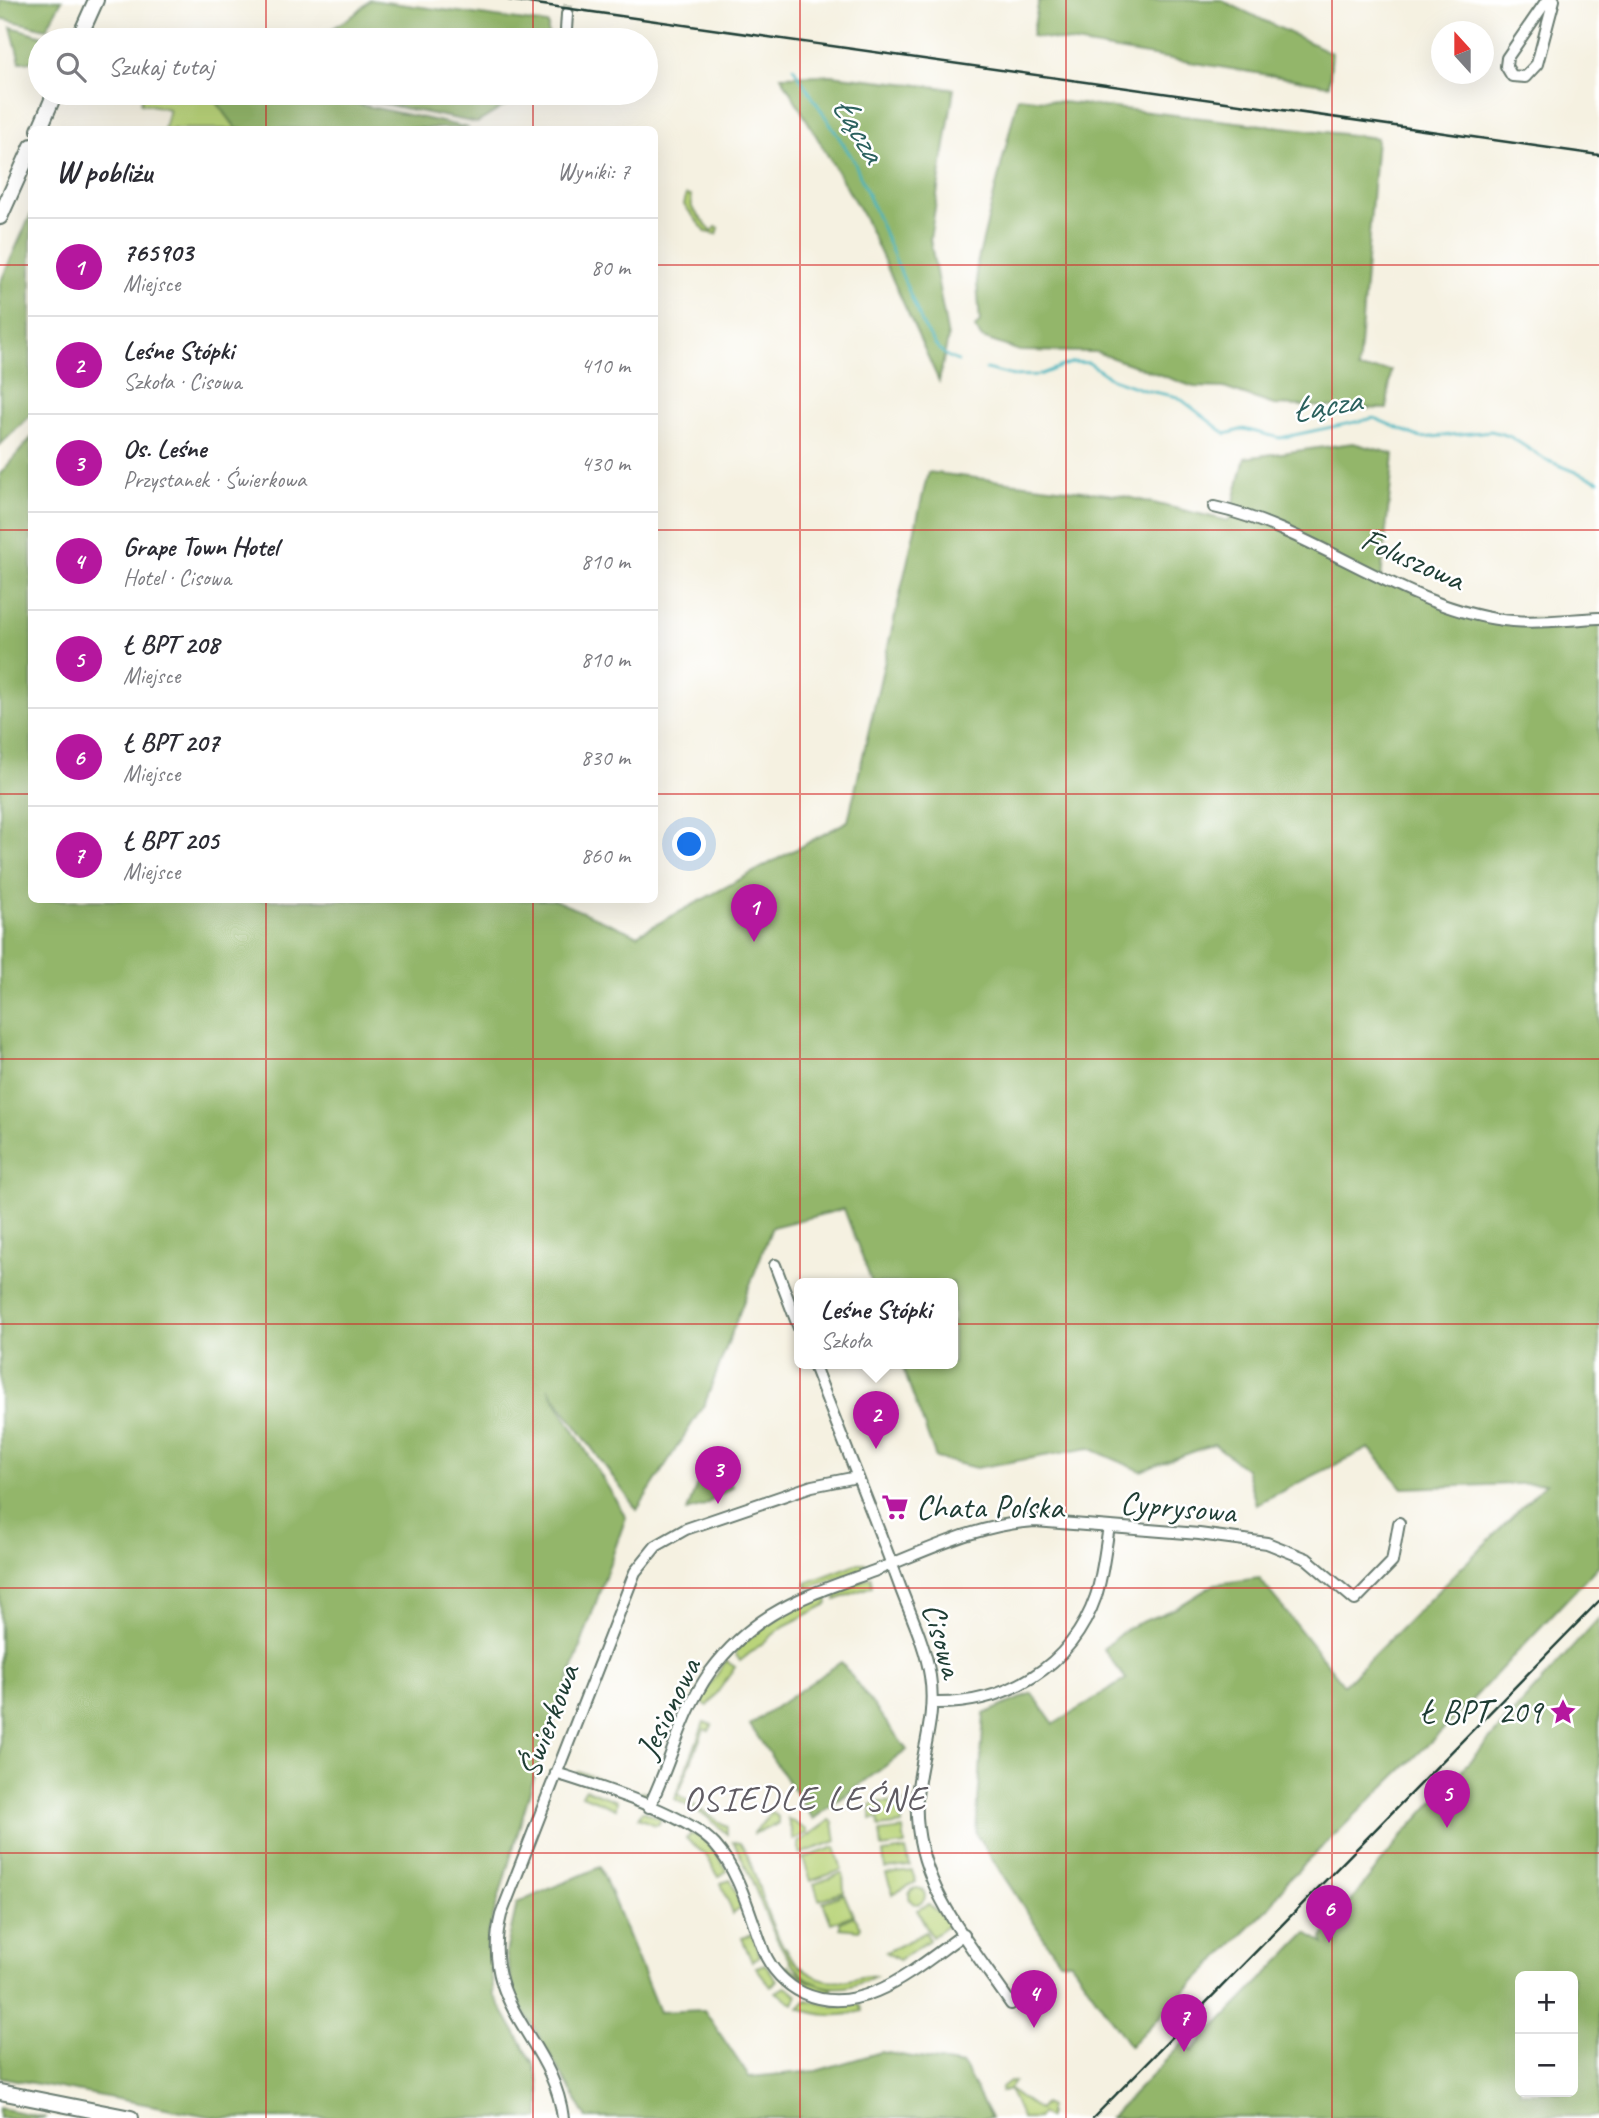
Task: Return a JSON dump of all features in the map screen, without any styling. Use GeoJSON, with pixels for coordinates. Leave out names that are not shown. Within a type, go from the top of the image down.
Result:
{"type":"FeatureCollection","features":[{"type":"Feature","properties":{"kind":"main road"},"geometry":{"type":"LineString","coordinates":[[83,28],[96,0]]}},
{"type":"Feature","properties":{"kind":"main road"},"geometry":{"type":"LineString","coordinates":[[41,126],[50,105]]}},
{"type":"Feature","properties":{"kind":"main road"},"geometry":{"type":"LineString","coordinates":[[0,217],[28,155]]}},
{"type":"Feature","properties":{"kind":"main road"},"geometry":{"type":"LineString","coordinates":[[0,2092],[131,2118]]}},
{"type":"Feature","properties":{"kind":"street"},"geometry":{"type":"LineString","coordinates":[[1547,0],[1507,58],[1506,66],[1512,76],[1525,77],[1535,67],[1554,0]]}},
{"type":"Feature","properties":{"kind":"street"},"geometry":{"type":"LineString","coordinates":[[566,28],[567,14]]}},
{"type":"Feature","properties":{"kind":"street","name":"Foluszowa"},"geometry":{"type":"LineString","coordinates":[[1214,508],[1235,512],[1330,552],[1434,601],[1473,613],[1514,621],[1599,618]]}},
{"type":"Feature","properties":{"kind":"street"},"geometry":{"type":"LineString","coordinates":[[775,1265],[794,1315]]}},
{"type":"Feature","properties":{"kind":"street","name":"Cisowa"},"geometry":{"type":"LineString","coordinates":[[815,1369],[924,1651],[932,1703],[918,1794],[916,1826],[933,1887],[1011,2004]]}},
{"type":"Feature","properties":{"kind":"street","name":"Świerkowa"},"geometry":{"type":"LineString","coordinates":[[563,2118],[557,2088],[503,1990],[495,1952],[501,1915],[635,1572],[656,1546],[686,1529],[791,1493],[857,1477]]}},
{"type":"Feature","properties":{"kind":"street","name":"Cyprysowa"},"geometry":{"type":"LineString","coordinates":[[891,1564],[978,1530],[1010,1522],[1109,1527],[1267,1543],[1307,1559],[1355,1600],[1392,1562],[1399,1523]]}},
{"type":"Feature","properties":{"kind":"street"},"geometry":{"type":"LineString","coordinates":[[932,1703],[960,1704],[990,1698],[1031,1678],[1054,1660],[1082,1626],[1091,1609],[1100,1583],[1109,1527]]}},
{"type":"Feature","properties":{"kind":"street","name":"Jesionowa"},"geometry":{"type":"LineString","coordinates":[[649,1807],[694,1699],[732,1646],[785,1606],[891,1564]]}},
{"type":"Feature","properties":{"kind":"street"},"geometry":{"type":"LineString","coordinates":[[556,1773],[686,1823],[716,1846],[734,1874],[771,1967],[795,1989],[809,1996],[840,2001],[871,1995],[964,1934]]}},
{"type":"Feature","properties":{"kind":"green space"},"geometry":{"type":"Polygon","coordinates":[[[0,0],[62,0],[47,28],[0,18],[0,0]]]}},
{"type":"Feature","properties":{"kind":"green space"},"geometry":{"type":"Polygon","coordinates":[[[370,0],[548,24],[548,28],[333,28],[370,0]]]}},
{"type":"Feature","properties":{"kind":"green space"},"geometry":{"type":"Polygon","coordinates":[[[1039,0],[1221,0],[1332,53],[1329,85],[1032,36],[1039,0]]]}},
{"type":"Feature","properties":{"kind":"green space"},"geometry":{"type":"Polygon","coordinates":[[[11,27],[28,32],[28,62],[20,62],[11,27]]]}},
{"type":"Feature","properties":{"kind":"green space"},"geometry":{"type":"Polygon","coordinates":[[[831,75],[954,89],[930,239],[948,338],[939,381],[865,219],[781,76],[831,75]]]}},
{"type":"Feature","properties":{"kind":"green space"},"geometry":{"type":"Polygon","coordinates":[[[1018,97],[1377,138],[1358,370],[1391,370],[1387,409],[1274,405],[1224,388],[1194,387],[1096,352],[1020,351],[982,338],[975,328],[980,322],[976,268],[1018,97]]]}},
{"type":"Feature","properties":{"kind":"green space"},"geometry":{"type":"Polygon","coordinates":[[[150,105],[219,105],[235,126],[165,126],[169,109],[150,105]]]}},
{"type":"Feature","properties":{"kind":"green space"},"geometry":{"type":"Polygon","coordinates":[[[219,105],[362,105],[460,126],[235,126],[219,105]]]}},
{"type":"Feature","properties":{"kind":"green space"},"geometry":{"type":"Polygon","coordinates":[[[388,105],[506,105],[477,123],[388,105]]]}},
{"type":"Feature","properties":{"kind":"green space"},"geometry":{"type":"Polygon","coordinates":[[[686,195],[691,196],[692,208],[712,232],[716,227],[719,228],[717,234],[706,232],[684,205],[686,195]]]}},
{"type":"Feature","properties":{"kind":"green space"},"geometry":{"type":"Polygon","coordinates":[[[28,221],[28,418],[0,445],[0,283],[28,221]]]}},
{"type":"Feature","properties":{"kind":"green space"},"geometry":{"type":"Polygon","coordinates":[[[28,441],[28,903],[561,903],[637,935],[848,821],[928,472],[1123,496],[1229,521],[1245,458],[1353,443],[1394,454],[1381,579],[1484,617],[1599,622],[1599,1565],[1455,1718],[1288,1880],[1270,1907],[1130,2046],[1071,1962],[1059,1961],[976,1834],[984,1714],[1032,1693],[1054,1724],[1126,1679],[1103,1649],[1127,1628],[1176,1608],[1215,1584],[1259,1578],[1344,1685],[1546,1483],[1403,1488],[1369,1448],[1256,1504],[1246,1469],[1214,1444],[1141,1471],[1089,1448],[976,1468],[936,1458],[903,1369],[958,1369],[958,1278],[870,1278],[844,1209],[772,1227],[705,1403],[637,1510],[548,1388],[626,1517],[532,1784],[487,1938],[494,1995],[534,2065],[540,2088],[540,2118],[219,2118],[0,2077],[0,474],[28,441]]]}},
{"type":"Feature","properties":{"kind":"green space"},"geometry":{"type":"Polygon","coordinates":[[[716,1454],[732,1487],[703,1506],[687,1511],[703,1468],[716,1454]]]}},
{"type":"Feature","properties":{"kind":"green space"},"geometry":{"type":"Polygon","coordinates":[[[865,1563],[867,1568],[808,1588],[806,1583],[865,1563]]]}},
{"type":"Feature","properties":{"kind":"green space"},"geometry":{"type":"Polygon","coordinates":[[[871,1577],[872,1586],[836,1600],[837,1590],[871,1577]]]}},
{"type":"Feature","properties":{"kind":"green space"},"geometry":{"type":"Polygon","coordinates":[[[822,1596],[827,1598],[828,1604],[784,1626],[740,1661],[736,1650],[756,1633],[787,1612],[822,1596]]]}},
{"type":"Feature","properties":{"kind":"green space"},"geometry":{"type":"Polygon","coordinates":[[[1599,1618],[1599,2116],[1110,2118],[1183,2043],[1192,2051],[1307,1933],[1324,1944],[1322,1938],[1403,1835],[1599,1618]]]}},
{"type":"Feature","properties":{"kind":"green space"},"geometry":{"type":"Polygon","coordinates":[[[726,1661],[735,1667],[708,1706],[699,1701],[726,1661]]]}},
{"type":"Feature","properties":{"kind":"green space"},"geometry":{"type":"Polygon","coordinates":[[[841,1662],[907,1750],[813,1819],[750,1725],[841,1662]]]}},
{"type":"Feature","properties":{"kind":"green space"},"geometry":{"type":"Polygon","coordinates":[[[704,1722],[712,1725],[709,1731],[704,1729],[678,1794],[727,1827],[727,1834],[706,1816],[675,1799],[704,1722]]]}},
{"type":"Feature","properties":{"kind":"green space"},"geometry":{"type":"Polygon","coordinates":[[[578,1771],[635,1793],[652,1791],[644,1798],[575,1774],[578,1771]]]}},
{"type":"Feature","properties":{"kind":"green space"},"geometry":{"type":"Polygon","coordinates":[[[586,1789],[617,1801],[616,1809],[582,1795],[586,1789]]]}},
{"type":"Feature","properties":{"kind":"green space"},"geometry":{"type":"Polygon","coordinates":[[[877,1802],[902,1802],[902,1824],[879,1827],[878,1818],[871,1819],[871,1805],[877,1802]]]}},
{"type":"Feature","properties":{"kind":"green space"},"geometry":{"type":"Polygon","coordinates":[[[642,1811],[661,1818],[659,1824],[638,1818],[642,1811]]]}},
{"type":"Feature","properties":{"kind":"green space"},"geometry":{"type":"Polygon","coordinates":[[[772,1812],[778,1817],[778,1824],[753,1834],[772,1812]]]}},
{"type":"Feature","properties":{"kind":"green space"},"geometry":{"type":"Polygon","coordinates":[[[788,1819],[807,1830],[807,1833],[794,1840],[788,1819]]]}},
{"type":"Feature","properties":{"kind":"green space"},"geometry":{"type":"Polygon","coordinates":[[[830,1820],[833,1822],[836,1841],[800,1854],[798,1843],[830,1820]]]}},
{"type":"Feature","properties":{"kind":"green space"},"geometry":{"type":"Polygon","coordinates":[[[903,1829],[905,1845],[882,1848],[880,1832],[903,1829]]]}},
{"type":"Feature","properties":{"kind":"green space"},"geometry":{"type":"Polygon","coordinates":[[[691,1834],[708,1843],[727,1871],[719,1877],[706,1855],[686,1839],[691,1834]]]}},
{"type":"Feature","properties":{"kind":"green space"},"geometry":{"type":"Polygon","coordinates":[[[733,1842],[740,1843],[747,1854],[775,1931],[798,1964],[814,1975],[833,1981],[875,1976],[843,1987],[818,1984],[798,1970],[782,1948],[768,1921],[733,1842]]]}},
{"type":"Feature","properties":{"kind":"green space"},"geometry":{"type":"Polygon","coordinates":[[[835,1847],[842,1870],[811,1881],[803,1858],[835,1847]]]}},
{"type":"Feature","properties":{"kind":"green space"},"geometry":{"type":"Polygon","coordinates":[[[906,1850],[910,1866],[885,1869],[883,1853],[906,1850]]]}},
{"type":"Feature","properties":{"kind":"green space"},"geometry":{"type":"Polygon","coordinates":[[[600,1867],[659,2012],[704,2010],[749,2077],[816,2071],[881,2052],[963,2065],[991,2118],[587,2118],[515,1996],[506,1953],[517,1903],[600,1867]]]}},
{"type":"Feature","properties":{"kind":"green space"},"geometry":{"type":"Polygon","coordinates":[[[912,1871],[916,1882],[893,1894],[886,1874],[912,1871]]]}},
{"type":"Feature","properties":{"kind":"green space"},"geometry":{"type":"Polygon","coordinates":[[[843,1874],[844,1892],[819,1900],[814,1884],[843,1874]]]}},
{"type":"Feature","properties":{"kind":"green space"},"geometry":{"type":"Polygon","coordinates":[[[731,1880],[741,1908],[733,1914],[721,1883],[731,1880]]]}},
{"type":"Feature","properties":{"kind":"green space"},"geometry":{"type":"Polygon","coordinates":[[[917,1888],[923,1890],[923,1902],[917,1904],[911,1902],[909,1896],[911,1890],[917,1888]]]}},
{"type":"Feature","properties":{"kind":"green space"},"geometry":{"type":"Polygon","coordinates":[[[844,1894],[853,1915],[831,1923],[823,1902],[844,1894]]]}},
{"type":"Feature","properties":{"kind":"green space"},"geometry":{"type":"Polygon","coordinates":[[[929,1904],[950,1924],[932,1937],[917,1910],[929,1904]]]}},
{"type":"Feature","properties":{"kind":"green space"},"geometry":{"type":"Polygon","coordinates":[[[854,1916],[861,1927],[859,1930],[840,1928],[840,1922],[854,1916]]]}},
{"type":"Feature","properties":{"kind":"green space"},"geometry":{"type":"Polygon","coordinates":[[[926,1932],[929,1940],[899,1960],[886,1952],[926,1932]]]}},
{"type":"Feature","properties":{"kind":"green space"},"geometry":{"type":"Polygon","coordinates":[[[752,1935],[760,1956],[752,1962],[742,1938],[752,1935]]]}},
{"type":"Feature","properties":{"kind":"green space"},"geometry":{"type":"Polygon","coordinates":[[[765,1964],[777,1980],[771,1987],[756,1967],[765,1964]]]}},
{"type":"Feature","properties":{"kind":"green space"},"geometry":{"type":"Polygon","coordinates":[[[788,1966],[808,1981],[832,1989],[832,1995],[803,1987],[783,1972],[788,1966]]]}},
{"type":"Feature","properties":{"kind":"green space"},"geometry":{"type":"Polygon","coordinates":[[[785,1987],[798,1995],[794,2004],[776,1992],[785,1987]]]}},
{"type":"Feature","properties":{"kind":"green space"},"geometry":{"type":"Polygon","coordinates":[[[807,2000],[834,2006],[859,2004],[862,2011],[839,2015],[814,2013],[799,2008],[807,2000]]]}},
{"type":"Feature","properties":{"kind":"green space"},"geometry":{"type":"Polygon","coordinates":[[[1010,2081],[1014,2082],[1009,2089],[1001,2092],[1002,2087],[1010,2081]]]}},
{"type":"Feature","properties":{"kind":"green space"},"geometry":{"type":"Polygon","coordinates":[[[1009,2089],[1039,2110],[1044,2104],[1049,2107],[1049,2118],[1041,2114],[1038,2118],[1022,2118],[1009,2089]]]}},
{"type":"Feature","properties":{"kind":"green space"},"geometry":{"type":"Polygon","coordinates":[[[0,2108],[47,2118],[0,2118],[0,2108]]]}},
{"type":"Feature","properties":{"kind":"waterway","name":"Łącza"},"geometry":{"type":"LineString","coordinates":[[793,67],[853,159],[923,325],[941,351],[958,361]]}},
{"type":"Feature","properties":{"kind":"waterway","name":"Łącza"},"geometry":{"type":"LineString","coordinates":[[986,369],[1014,376],[1039,375],[1073,362],[1089,363],[1112,379],[1144,390],[1178,397],[1226,434],[1244,429],[1280,438],[1374,418],[1421,438],[1491,431],[1509,436],[1546,460],[1599,481]]}},
{"type":"Feature","properties":{"kind":"tunnel"},"geometry":{"type":"LineString","coordinates":[[567,14],[569,0]]}},
{"type":"Feature","properties":{"kind":"railway"},"geometry":{"type":"LineString","coordinates":[[508,0],[1599,155]]}},
{"type":"Feature","properties":{"kind":"railway"},"geometry":{"type":"LineString","coordinates":[[1093,2118],[1599,1601]]}},
{"type":"Feature","properties":{"kind":"place","name":"765903"},"geometry":{"type":"Point","coordinates":[754,942]}},
{"type":"Feature","properties":{"kind":"place","name":"Leśne Stópki"},"geometry":{"type":"Point","coordinates":[876,1449]}},
{"type":"Feature","properties":{"kind":"place","name":"Os. Leśne"},"geometry":{"type":"Point","coordinates":[718,1504]}},
{"type":"Feature","properties":{"kind":"place","name":"Chata Polska"},"geometry":{"type":"Point","coordinates":[895,1507]}},
{"type":"Feature","properties":{"kind":"place","name":"Ł BPT 209"},"geometry":{"type":"Point","coordinates":[1563,1712]}},
{"type":"Feature","properties":{"kind":"place","name":"Ł BPT 208"},"geometry":{"type":"Point","coordinates":[1447,1828]}},
{"type":"Feature","properties":{"kind":"place","name":"Ł BPT 207"},"geometry":{"type":"Point","coordinates":[1329,1943]}},
{"type":"Feature","properties":{"kind":"place","name":"Grape Town Hotel"},"geometry":{"type":"Point","coordinates":[1034,2028]}},
{"type":"Feature","properties":{"kind":"place","name":"Ł BPT 205"},"geometry":{"type":"Point","coordinates":[1184,2052]}},
{"type":"Feature","properties":{"kind":"district","name":"OSIEDLE LEŚNE"},"geometry":{"type":"Point","coordinates":[805,1798]}}]}
